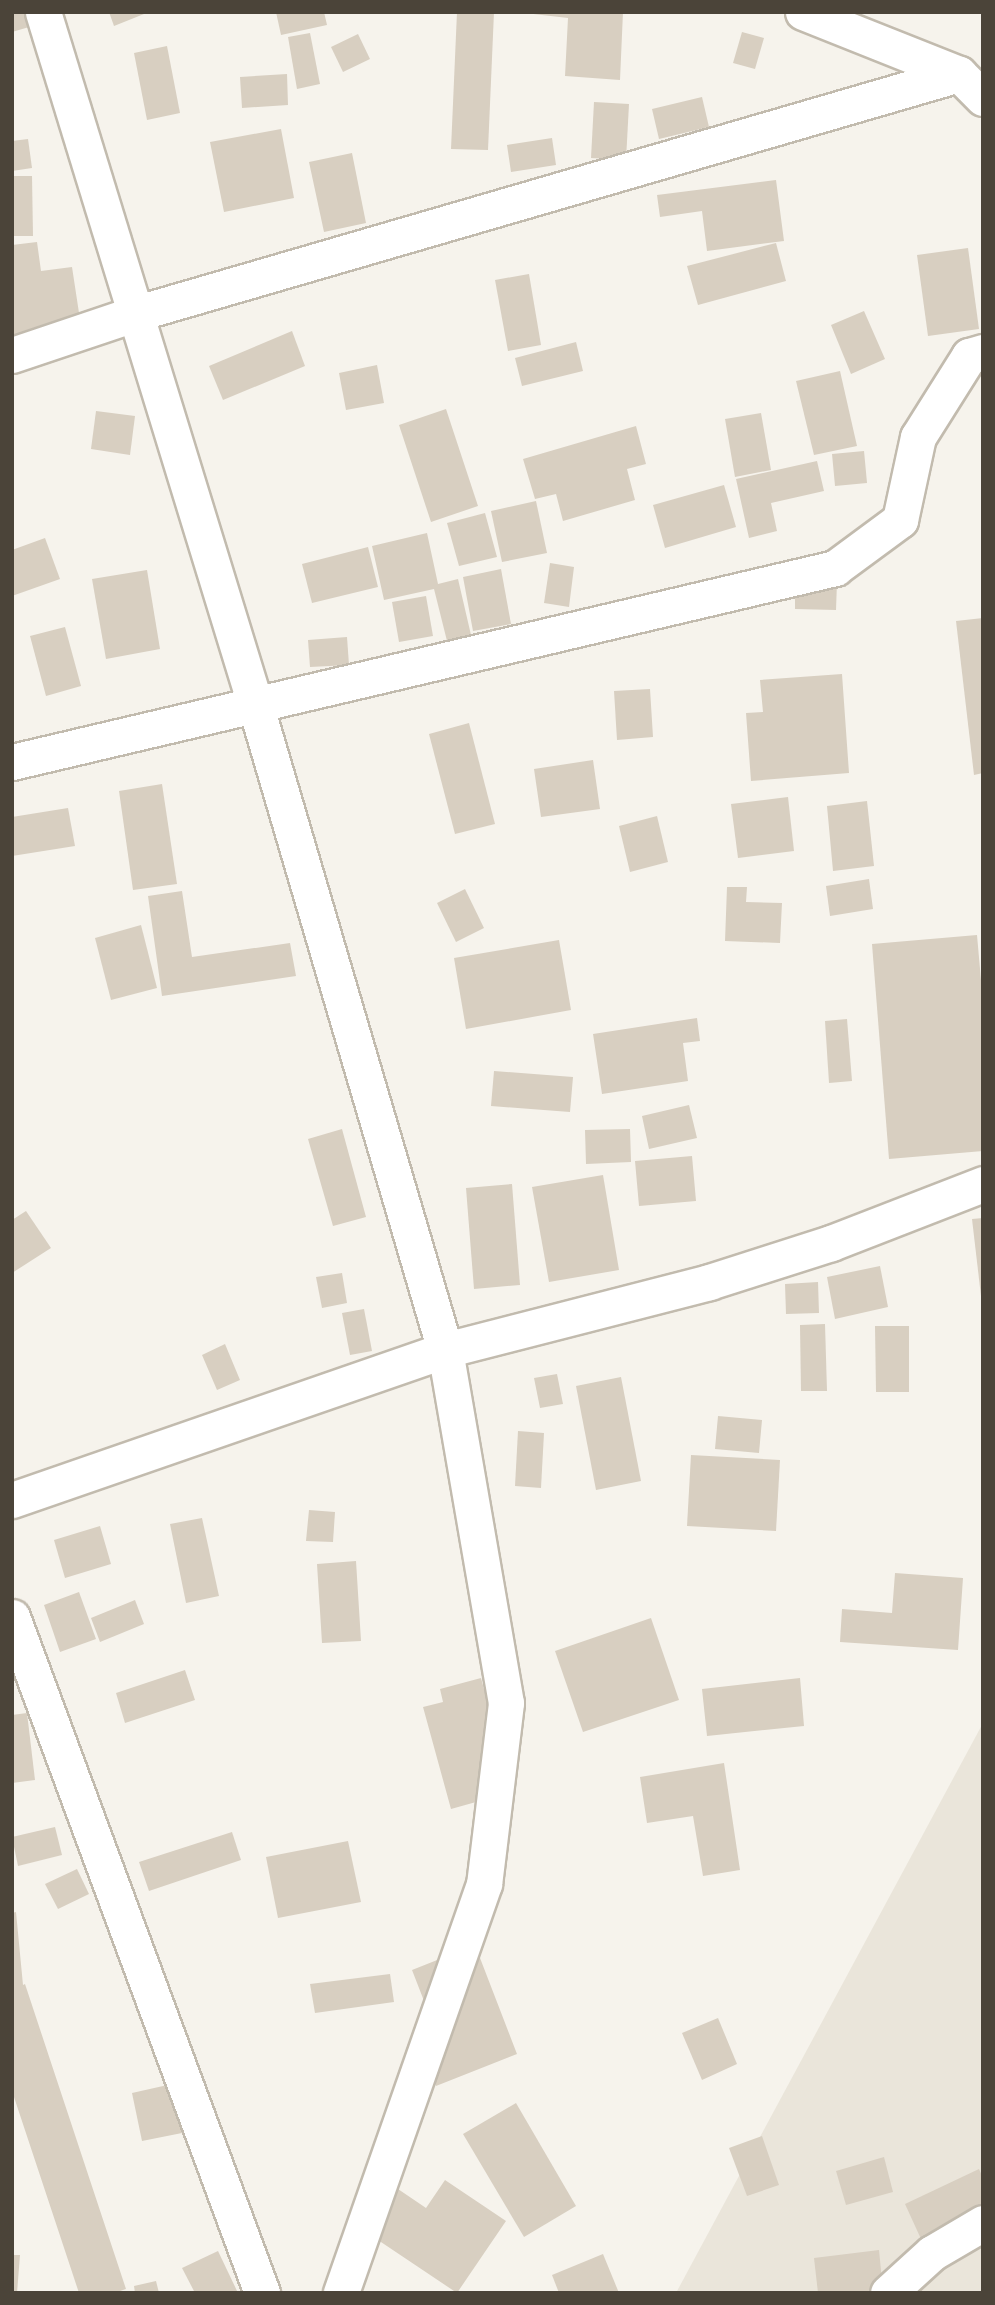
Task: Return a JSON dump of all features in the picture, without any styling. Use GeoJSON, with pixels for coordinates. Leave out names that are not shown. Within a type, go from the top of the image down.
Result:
{"type":"FeatureCollection","features":[{"type":"Feature","properties":{"kind":"street"},"geometry":{"type":"LineString","coordinates":[[43,12],[256,707],[445,1350],[506,1703],[484,1884],[341,2293]]}},
{"type":"Feature","properties":{"kind":"street"},"geometry":{"type":"LineString","coordinates":[[803,12],[971,86]]}},
{"type":"Feature","properties":{"kind":"street"},"geometry":{"type":"LineString","coordinates":[[12,355],[134,314],[971,86]]}},
{"type":"Feature","properties":{"kind":"street"},"geometry":{"type":"LineString","coordinates":[[12,762],[256,707],[835,568],[900,520],[918,438],[969,356],[983,352]]}},
{"type":"Feature","properties":{"kind":"street"},"geometry":{"type":"LineString","coordinates":[[12,1500],[445,1350],[709,1282],[831,1243],[983,1184]]}},
{"type":"Feature","properties":{"kind":"street"},"geometry":{"type":"LineString","coordinates":[[12,1617],[262,2293]]}},
{"type":"Feature","properties":{"kind":"street"},"geometry":{"type":"LineString","coordinates":[[888,2293],[932,2253],[983,2222]]}},
{"type":"Feature","properties":{"kind":"shaded area"},"geometry":{"type":"Polygon","coordinates":[[[983,1723],[983,2293],[676,2293],[983,1723]]]}},
{"type":"Feature","properties":{"kind":"building"},"geometry":{"type":"Polygon","coordinates":[[[12,12],[32,12],[36,25],[12,32],[12,12]]]}},
{"type":"Feature","properties":{"kind":"building"},"geometry":{"type":"Polygon","coordinates":[[[109,12],[149,12],[114,26],[109,12]]]}},
{"type":"Feature","properties":{"kind":"building"},"geometry":{"type":"Polygon","coordinates":[[[276,12],[324,12],[327,25],[281,35],[276,12]]]}},
{"type":"Feature","properties":{"kind":"building"},"geometry":{"type":"Polygon","coordinates":[[[457,12],[494,12],[488,150],[451,149],[457,12]]]}},
{"type":"Feature","properties":{"kind":"building"},"geometry":{"type":"Polygon","coordinates":[[[516,12],[623,12],[620,80],[565,76],[568,18],[516,12]]]}},
{"type":"Feature","properties":{"kind":"building"},"geometry":{"type":"Polygon","coordinates":[[[742,32],[764,38],[755,69],[733,63],[742,32]]]}},
{"type":"Feature","properties":{"kind":"building"},"geometry":{"type":"Polygon","coordinates":[[[310,33],[320,84],[297,89],[288,37],[310,33]]]}},
{"type":"Feature","properties":{"kind":"building"},"geometry":{"type":"Polygon","coordinates":[[[358,34],[370,59],[343,72],[331,47],[358,34]]]}},
{"type":"Feature","properties":{"kind":"building"},"geometry":{"type":"Polygon","coordinates":[[[167,46],[180,113],[147,120],[134,53],[167,46]]]}},
{"type":"Feature","properties":{"kind":"building"},"geometry":{"type":"Polygon","coordinates":[[[287,74],[288,105],[242,108],[240,77],[287,74]]]}},
{"type":"Feature","properties":{"kind":"building"},"geometry":{"type":"Polygon","coordinates":[[[702,97],[709,127],[659,139],[652,109],[702,97]]]}},
{"type":"Feature","properties":{"kind":"building"},"geometry":{"type":"Polygon","coordinates":[[[594,102],[629,104],[626,160],[591,158],[594,102]]]}},
{"type":"Feature","properties":{"kind":"building"},"geometry":{"type":"Polygon","coordinates":[[[281,129],[294,198],[224,212],[210,142],[281,129]]]}},
{"type":"Feature","properties":{"kind":"building"},"geometry":{"type":"Polygon","coordinates":[[[552,138],[556,165],[511,172],[507,145],[552,138]]]}},
{"type":"Feature","properties":{"kind":"building"},"geometry":{"type":"Polygon","coordinates":[[[28,139],[32,168],[12,171],[12,141],[28,139]]]}},
{"type":"Feature","properties":{"kind":"building"},"geometry":{"type":"Polygon","coordinates":[[[352,153],[366,223],[324,232],[309,162],[352,153]]]}},
{"type":"Feature","properties":{"kind":"building"},"geometry":{"type":"Polygon","coordinates":[[[12,176],[32,176],[33,236],[12,236],[12,176]]]}},
{"type":"Feature","properties":{"kind":"building"},"geometry":{"type":"Polygon","coordinates":[[[776,180],[784,241],[707,251],[702,211],[660,217],[657,195],[776,180]]]}},
{"type":"Feature","properties":{"kind":"building"},"geometry":{"type":"Polygon","coordinates":[[[37,242],[41,271],[72,267],[81,326],[12,336],[12,245],[37,242]]]}},
{"type":"Feature","properties":{"kind":"building"},"geometry":{"type":"Polygon","coordinates":[[[776,243],[786,281],[698,305],[687,266],[776,243]]]}},
{"type":"Feature","properties":{"kind":"building"},"geometry":{"type":"Polygon","coordinates":[[[968,248],[979,329],[928,336],[917,255],[968,248]]]}},
{"type":"Feature","properties":{"kind":"building"},"geometry":{"type":"Polygon","coordinates":[[[529,274],[541,345],[508,351],[495,280],[529,274]]]}},
{"type":"Feature","properties":{"kind":"building"},"geometry":{"type":"Polygon","coordinates":[[[864,311],[885,359],[851,374],[831,325],[864,311]]]}},
{"type":"Feature","properties":{"kind":"building"},"geometry":{"type":"Polygon","coordinates":[[[292,331],[305,366],[223,400],[209,366],[292,331]]]}},
{"type":"Feature","properties":{"kind":"building"},"geometry":{"type":"Polygon","coordinates":[[[576,342],[583,371],[522,386],[515,358],[576,342]]]}},
{"type":"Feature","properties":{"kind":"building"},"geometry":{"type":"Polygon","coordinates":[[[377,365],[384,403],[346,410],[339,373],[377,365]]]}},
{"type":"Feature","properties":{"kind":"building"},"geometry":{"type":"Polygon","coordinates":[[[840,371],[857,446],[814,455],[796,381],[840,371]]]}},
{"type":"Feature","properties":{"kind":"building"},"geometry":{"type":"Polygon","coordinates":[[[446,409],[478,506],[431,522],[399,425],[446,409]]]}},
{"type":"Feature","properties":{"kind":"building"},"geometry":{"type":"Polygon","coordinates":[[[96,411],[135,416],[130,455],[91,449],[96,411]]]}},
{"type":"Feature","properties":{"kind":"building"},"geometry":{"type":"Polygon","coordinates":[[[761,413],[771,470],[735,477],[725,419],[761,413]]]}},
{"type":"Feature","properties":{"kind":"building"},"geometry":{"type":"Polygon","coordinates":[[[636,426],[646,464],[627,469],[635,500],[563,521],[556,494],[535,499],[523,459],[636,426]]]}},
{"type":"Feature","properties":{"kind":"building"},"geometry":{"type":"Polygon","coordinates":[[[864,451],[867,483],[835,486],[832,454],[864,451]]]}},
{"type":"Feature","properties":{"kind":"building"},"geometry":{"type":"Polygon","coordinates":[[[817,461],[824,491],[771,503],[777,531],[749,538],[736,479],[817,461]]]}},
{"type":"Feature","properties":{"kind":"building"},"geometry":{"type":"Polygon","coordinates":[[[724,485],[736,527],[665,548],[653,505],[724,485]]]}},
{"type":"Feature","properties":{"kind":"building"},"geometry":{"type":"Polygon","coordinates":[[[536,501],[547,553],[502,562],[491,511],[536,501]]]}},
{"type":"Feature","properties":{"kind":"building"},"geometry":{"type":"Polygon","coordinates":[[[485,513],[497,557],[459,566],[447,523],[485,513]]]}},
{"type":"Feature","properties":{"kind":"building"},"geometry":{"type":"Polygon","coordinates":[[[427,533],[438,584],[458,579],[471,635],[447,641],[434,589],[384,600],[372,546],[427,533]]]}},
{"type":"Feature","properties":{"kind":"building"},"geometry":{"type":"Polygon","coordinates":[[[45,538],[60,579],[12,596],[12,550],[45,538]]]}},
{"type":"Feature","properties":{"kind":"building"},"geometry":{"type":"Polygon","coordinates":[[[368,547],[378,587],[312,603],[302,564],[368,547]]]}},
{"type":"Feature","properties":{"kind":"building"},"geometry":{"type":"Polygon","coordinates":[[[550,563],[574,567],[569,607],[544,603],[550,563]]]}},
{"type":"Feature","properties":{"kind":"building"},"geometry":{"type":"Polygon","coordinates":[[[501,569],[511,624],[473,631],[463,577],[501,569]]]}},
{"type":"Feature","properties":{"kind":"building"},"geometry":{"type":"Polygon","coordinates":[[[147,570],[160,649],[106,659],[92,579],[147,570]]]}},
{"type":"Feature","properties":{"kind":"building"},"geometry":{"type":"Polygon","coordinates":[[[795,582],[837,582],[836,610],[795,609],[795,582]]]}},
{"type":"Feature","properties":{"kind":"building"},"geometry":{"type":"Polygon","coordinates":[[[426,596],[433,636],[399,642],[392,602],[426,596]]]}},
{"type":"Feature","properties":{"kind":"building"},"geometry":{"type":"Polygon","coordinates":[[[983,618],[983,773],[974,775],[956,621],[983,618]]]}},
{"type":"Feature","properties":{"kind":"building"},"geometry":{"type":"Polygon","coordinates":[[[65,627],[81,686],[46,696],[30,636],[65,627]]]}},
{"type":"Feature","properties":{"kind":"building"},"geometry":{"type":"Polygon","coordinates":[[[347,637],[349,665],[310,667],[308,640],[347,637]]]}},
{"type":"Feature","properties":{"kind":"building"},"geometry":{"type":"Polygon","coordinates":[[[842,674],[849,773],[751,781],[746,713],[763,712],[760,680],[842,674]]]}},
{"type":"Feature","properties":{"kind":"building"},"geometry":{"type":"Polygon","coordinates":[[[650,689],[653,737],[617,740],[614,691],[650,689]]]}},
{"type":"Feature","properties":{"kind":"building"},"geometry":{"type":"Polygon","coordinates":[[[469,723],[495,824],[455,834],[429,734],[469,723]]]}},
{"type":"Feature","properties":{"kind":"building"},"geometry":{"type":"Polygon","coordinates":[[[593,760],[600,809],[541,817],[534,769],[593,760]]]}},
{"type":"Feature","properties":{"kind":"building"},"geometry":{"type":"Polygon","coordinates":[[[162,784],[177,884],[133,890],[119,791],[162,784]]]}},
{"type":"Feature","properties":{"kind":"building"},"geometry":{"type":"Polygon","coordinates":[[[788,797],[794,851],[738,858],[731,804],[788,797]]]}},
{"type":"Feature","properties":{"kind":"building"},"geometry":{"type":"Polygon","coordinates":[[[867,801],[874,866],[833,871],[827,806],[867,801]]]}},
{"type":"Feature","properties":{"kind":"building"},"geometry":{"type":"Polygon","coordinates":[[[68,808],[75,846],[12,856],[12,817],[68,808]]]}},
{"type":"Feature","properties":{"kind":"building"},"geometry":{"type":"Polygon","coordinates":[[[657,816],[668,862],[630,872],[619,826],[657,816]]]}},
{"type":"Feature","properties":{"kind":"building"},"geometry":{"type":"Polygon","coordinates":[[[869,879],[873,909],[830,916],[826,886],[869,879]]]}},
{"type":"Feature","properties":{"kind":"building"},"geometry":{"type":"Polygon","coordinates":[[[727,887],[747,887],[746,902],[782,903],[780,943],[725,941],[727,887]]]}},
{"type":"Feature","properties":{"kind":"building"},"geometry":{"type":"Polygon","coordinates":[[[465,889],[484,928],[456,942],[437,903],[465,889]]]}},
{"type":"Feature","properties":{"kind":"building"},"geometry":{"type":"Polygon","coordinates":[[[182,891],[192,957],[290,943],[296,976],[162,996],[148,896],[182,891]]]}},
{"type":"Feature","properties":{"kind":"building"},"geometry":{"type":"Polygon","coordinates":[[[141,925],[157,988],[111,1000],[95,938],[141,925]]]}},
{"type":"Feature","properties":{"kind":"building"},"geometry":{"type":"Polygon","coordinates":[[[977,935],[983,1003],[983,1151],[889,1159],[872,944],[977,935]]]}},
{"type":"Feature","properties":{"kind":"building"},"geometry":{"type":"Polygon","coordinates":[[[559,940],[571,1010],[466,1029],[454,958],[559,940]]]}},
{"type":"Feature","properties":{"kind":"building"},"geometry":{"type":"Polygon","coordinates":[[[697,1018],[700,1041],[683,1043],[688,1081],[602,1094],[593,1034],[697,1018]]]}},
{"type":"Feature","properties":{"kind":"building"},"geometry":{"type":"Polygon","coordinates":[[[847,1019],[852,1081],[829,1083],[825,1021],[847,1019]]]}},
{"type":"Feature","properties":{"kind":"building"},"geometry":{"type":"Polygon","coordinates":[[[494,1071],[573,1077],[570,1112],[491,1106],[494,1071]]]}},
{"type":"Feature","properties":{"kind":"building"},"geometry":{"type":"Polygon","coordinates":[[[689,1105],[697,1138],[649,1149],[642,1116],[689,1105]]]}},
{"type":"Feature","properties":{"kind":"building"},"geometry":{"type":"Polygon","coordinates":[[[342,1129],[366,1217],[333,1226],[308,1139],[342,1129]]]}},
{"type":"Feature","properties":{"kind":"building"},"geometry":{"type":"Polygon","coordinates":[[[630,1129],[631,1162],[586,1164],[585,1130],[630,1129]]]}},
{"type":"Feature","properties":{"kind":"building"},"geometry":{"type":"Polygon","coordinates":[[[692,1156],[696,1201],[639,1206],[635,1161],[692,1156]]]}},
{"type":"Feature","properties":{"kind":"building"},"geometry":{"type":"Polygon","coordinates":[[[603,1175],[619,1270],[549,1282],[532,1187],[603,1175]]]}},
{"type":"Feature","properties":{"kind":"building"},"geometry":{"type":"Polygon","coordinates":[[[512,1184],[520,1285],[474,1289],[466,1188],[512,1184]]]}},
{"type":"Feature","properties":{"kind":"building"},"geometry":{"type":"Polygon","coordinates":[[[26,1211],[51,1248],[12,1273],[12,1220],[26,1211]]]}},
{"type":"Feature","properties":{"kind":"building"},"geometry":{"type":"Polygon","coordinates":[[[983,1218],[983,1296],[981,1296],[972,1219],[983,1218]]]}},
{"type":"Feature","properties":{"kind":"building"},"geometry":{"type":"Polygon","coordinates":[[[880,1266],[888,1307],[835,1319],[827,1277],[880,1266]]]}},
{"type":"Feature","properties":{"kind":"building"},"geometry":{"type":"Polygon","coordinates":[[[342,1273],[347,1303],[322,1308],[316,1277],[342,1273]]]}},
{"type":"Feature","properties":{"kind":"building"},"geometry":{"type":"Polygon","coordinates":[[[818,1282],[819,1313],[786,1314],[785,1284],[818,1282]]]}},
{"type":"Feature","properties":{"kind":"building"},"geometry":{"type":"Polygon","coordinates":[[[364,1309],[372,1351],[350,1355],[342,1313],[364,1309]]]}},
{"type":"Feature","properties":{"kind":"building"},"geometry":{"type":"Polygon","coordinates":[[[825,1324],[827,1391],[801,1391],[800,1325],[825,1324]]]}},
{"type":"Feature","properties":{"kind":"building"},"geometry":{"type":"Polygon","coordinates":[[[875,1326],[909,1326],[909,1392],[876,1392],[875,1326]]]}},
{"type":"Feature","properties":{"kind":"building"},"geometry":{"type":"Polygon","coordinates":[[[225,1344],[240,1380],[217,1390],[202,1355],[225,1344]]]}},
{"type":"Feature","properties":{"kind":"building"},"geometry":{"type":"Polygon","coordinates":[[[557,1374],[563,1404],[540,1408],[534,1378],[557,1374]]]}},
{"type":"Feature","properties":{"kind":"building"},"geometry":{"type":"Polygon","coordinates":[[[621,1377],[641,1481],[596,1490],[576,1386],[621,1377]]]}},
{"type":"Feature","properties":{"kind":"building"},"geometry":{"type":"Polygon","coordinates":[[[718,1416],[762,1420],[759,1453],[715,1449],[718,1416]]]}},
{"type":"Feature","properties":{"kind":"building"},"geometry":{"type":"Polygon","coordinates":[[[518,1431],[544,1433],[541,1488],[515,1486],[518,1431]]]}},
{"type":"Feature","properties":{"kind":"building"},"geometry":{"type":"Polygon","coordinates":[[[691,1455],[780,1460],[776,1531],[687,1526],[691,1455]]]}},
{"type":"Feature","properties":{"kind":"building"},"geometry":{"type":"Polygon","coordinates":[[[309,1510],[335,1512],[333,1542],[306,1541],[309,1510]]]}},
{"type":"Feature","properties":{"kind":"building"},"geometry":{"type":"Polygon","coordinates":[[[202,1518],[219,1596],[186,1603],[170,1524],[202,1518]]]}},
{"type":"Feature","properties":{"kind":"building"},"geometry":{"type":"Polygon","coordinates":[[[100,1526],[111,1564],[65,1578],[54,1540],[100,1526]]]}},
{"type":"Feature","properties":{"kind":"building"},"geometry":{"type":"Polygon","coordinates":[[[356,1561],[361,1641],[322,1643],[317,1564],[356,1561]]]}},
{"type":"Feature","properties":{"kind":"building"},"geometry":{"type":"Polygon","coordinates":[[[895,1573],[963,1578],[958,1650],[840,1642],[842,1609],[892,1613],[895,1573]]]}},
{"type":"Feature","properties":{"kind":"building"},"geometry":{"type":"Polygon","coordinates":[[[79,1592],[96,1639],[60,1652],[44,1605],[79,1592]]]}},
{"type":"Feature","properties":{"kind":"building"},"geometry":{"type":"Polygon","coordinates":[[[135,1600],[144,1624],[100,1642],[91,1618],[135,1600]]]}},
{"type":"Feature","properties":{"kind":"building"},"geometry":{"type":"Polygon","coordinates":[[[651,1618],[679,1700],[583,1732],[555,1651],[651,1618]]]}},
{"type":"Feature","properties":{"kind":"building"},"geometry":{"type":"Polygon","coordinates":[[[185,1670],[195,1700],[125,1723],[116,1693],[185,1670]]]}},
{"type":"Feature","properties":{"kind":"building"},"geometry":{"type":"Polygon","coordinates":[[[481,1678],[512,1792],[451,1809],[423,1707],[443,1702],[440,1689],[481,1678]]]}},
{"type":"Feature","properties":{"kind":"building"},"geometry":{"type":"Polygon","coordinates":[[[800,1678],[804,1726],[707,1736],[702,1689],[800,1678]]]}},
{"type":"Feature","properties":{"kind":"building"},"geometry":{"type":"Polygon","coordinates":[[[27,1713],[35,1780],[12,1783],[12,1715],[27,1713]]]}},
{"type":"Feature","properties":{"kind":"building"},"geometry":{"type":"Polygon","coordinates":[[[724,1763],[740,1870],[703,1876],[693,1816],[647,1823],[640,1777],[724,1763]]]}},
{"type":"Feature","properties":{"kind":"building"},"geometry":{"type":"Polygon","coordinates":[[[55,1827],[62,1855],[18,1866],[12,1837],[55,1827]]]}},
{"type":"Feature","properties":{"kind":"building"},"geometry":{"type":"Polygon","coordinates":[[[232,1832],[241,1860],[149,1891],[139,1862],[232,1832]]]}},
{"type":"Feature","properties":{"kind":"building"},"geometry":{"type":"Polygon","coordinates":[[[348,1841],[361,1902],[278,1918],[266,1857],[348,1841]]]}},
{"type":"Feature","properties":{"kind":"building"},"geometry":{"type":"Polygon","coordinates":[[[77,1869],[89,1894],[58,1909],[45,1884],[77,1869]]]}},
{"type":"Feature","properties":{"kind":"building"},"geometry":{"type":"Polygon","coordinates":[[[16,1912],[23,1985],[25,1984],[126,2289],[114,2293],[79,2293],[12,2091],[12,1913],[16,1912]]]}},
{"type":"Feature","properties":{"kind":"building"},"geometry":{"type":"Polygon","coordinates":[[[475,1945],[517,2054],[436,2086],[414,2026],[431,2019],[412,1970],[475,1945]]]}},
{"type":"Feature","properties":{"kind":"building"},"geometry":{"type":"Polygon","coordinates":[[[390,1974],[394,2002],[315,2013],[310,1984],[390,1974]]]}},
{"type":"Feature","properties":{"kind":"building"},"geometry":{"type":"Polygon","coordinates":[[[718,2018],[737,2064],[702,2080],[682,2033],[718,2018]]]}},
{"type":"Feature","properties":{"kind":"building"},"geometry":{"type":"Polygon","coordinates":[[[172,2084],[182,2133],[142,2141],[132,2093],[172,2084]]]}},
{"type":"Feature","properties":{"kind":"building"},"geometry":{"type":"Polygon","coordinates":[[[516,2103],[576,2206],[524,2237],[463,2134],[516,2103]]]}},
{"type":"Feature","properties":{"kind":"building"},"geometry":{"type":"Polygon","coordinates":[[[762,2136],[779,2185],[747,2196],[729,2148],[762,2136]]]}},
{"type":"Feature","properties":{"kind":"building"},"geometry":{"type":"Polygon","coordinates":[[[884,2157],[893,2192],[846,2205],[836,2171],[884,2157]]]}},
{"type":"Feature","properties":{"kind":"building"},"geometry":{"type":"Polygon","coordinates":[[[979,2169],[983,2178],[983,2210],[921,2239],[905,2204],[979,2169]]]}},
{"type":"Feature","properties":{"kind":"building"},"geometry":{"type":"Polygon","coordinates":[[[445,2180],[506,2221],[457,2293],[369,2234],[398,2189],[426,2208],[445,2180]]]}},
{"type":"Feature","properties":{"kind":"building"},"geometry":{"type":"Polygon","coordinates":[[[879,2250],[883,2291],[818,2293],[814,2258],[879,2250]]]}},
{"type":"Feature","properties":{"kind":"building"},"geometry":{"type":"Polygon","coordinates":[[[218,2251],[238,2293],[195,2293],[182,2268],[218,2251]]]}},
{"type":"Feature","properties":{"kind":"building"},"geometry":{"type":"Polygon","coordinates":[[[603,2254],[619,2293],[559,2293],[552,2275],[603,2254]]]}},
{"type":"Feature","properties":{"kind":"building"},"geometry":{"type":"Polygon","coordinates":[[[12,2255],[20,2255],[17,2293],[12,2293],[12,2255]]]}},
{"type":"Feature","properties":{"kind":"building"},"geometry":{"type":"Polygon","coordinates":[[[156,2281],[159,2293],[135,2293],[134,2286],[156,2281]]]}}]}
